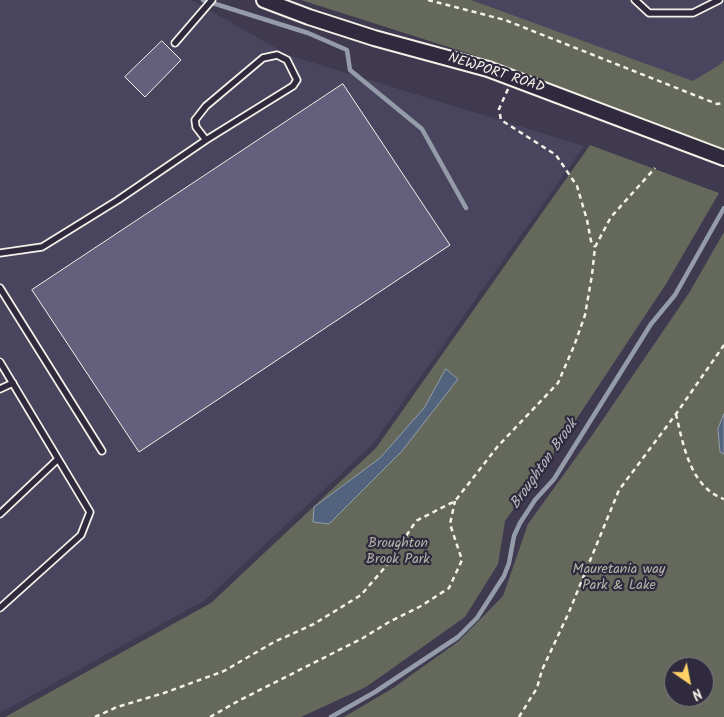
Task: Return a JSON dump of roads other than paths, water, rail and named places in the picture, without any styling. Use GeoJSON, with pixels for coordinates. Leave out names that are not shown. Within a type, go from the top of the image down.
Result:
{"type":"FeatureCollection","features":[{"type":"Feature","properties":{"kind":"street","name":"NEWPORT ROAD"},"geometry":{"type":"LineString","coordinates":[[264,0],[355,32],[488,69],[724,158]]}},
{"type":"Feature","properties":{"kind":"lane"},"geometry":{"type":"LineString","coordinates":[[175,43],[212,0]]}},
{"type":"Feature","properties":{"kind":"lane"},"geometry":{"type":"LineString","coordinates":[[635,0],[650,13],[694,13],[719,0]]}},
{"type":"Feature","properties":{"kind":"lane"},"geometry":{"type":"LineString","coordinates":[[0,254],[42,247],[118,200],[206,140],[292,86],[297,80],[287,60],[277,56],[263,58],[206,106],[195,120],[196,127],[206,140]]}},
{"type":"Feature","properties":{"kind":"lane"},"geometry":{"type":"LineString","coordinates":[[0,288],[102,451]]}},
{"type":"Feature","properties":{"kind":"lane"},"geometry":{"type":"LineString","coordinates":[[0,362],[57,460],[90,512],[81,535],[0,608]]}},
{"type":"Feature","properties":{"kind":"lane"},"geometry":{"type":"LineString","coordinates":[[0,389],[13,383]]}},
{"type":"Feature","properties":{"kind":"lane"},"geometry":{"type":"LineString","coordinates":[[0,514],[57,460]]}},
{"type":"Feature","properties":{"kind":"water"},"geometry":{"type":"Polygon","coordinates":[[[446,369],[458,379],[402,451],[329,524],[313,522],[314,507],[380,458],[424,408],[446,369]]]}},
{"type":"Feature","properties":{"kind":"water"},"geometry":{"type":"Polygon","coordinates":[[[724,414],[724,454],[720,452],[718,429],[724,414]]]}},
{"type":"Feature","properties":{"kind":"waterway"},"geometry":{"type":"LineString","coordinates":[[203,0],[308,33],[347,50],[350,70],[422,129],[466,208]]}},
{"type":"Feature","properties":{"kind":"waterway","name":"Broughton Brook"},"geometry":{"type":"LineString","coordinates":[[331,717],[375,692],[458,637],[477,618],[504,576],[509,563],[514,536],[520,523],[535,500],[554,479],[651,324],[675,295],[724,208]]}},
{"type":"Feature","properties":{"kind":"park label","name":"Broughton Brook Park"},"geometry":{"type":"Point","coordinates":[398,554]}},
{"type":"Feature","properties":{"kind":"park label","name":"Mauretania way Park & Lake"},"geometry":{"type":"Point","coordinates":[619,580]}}]}
